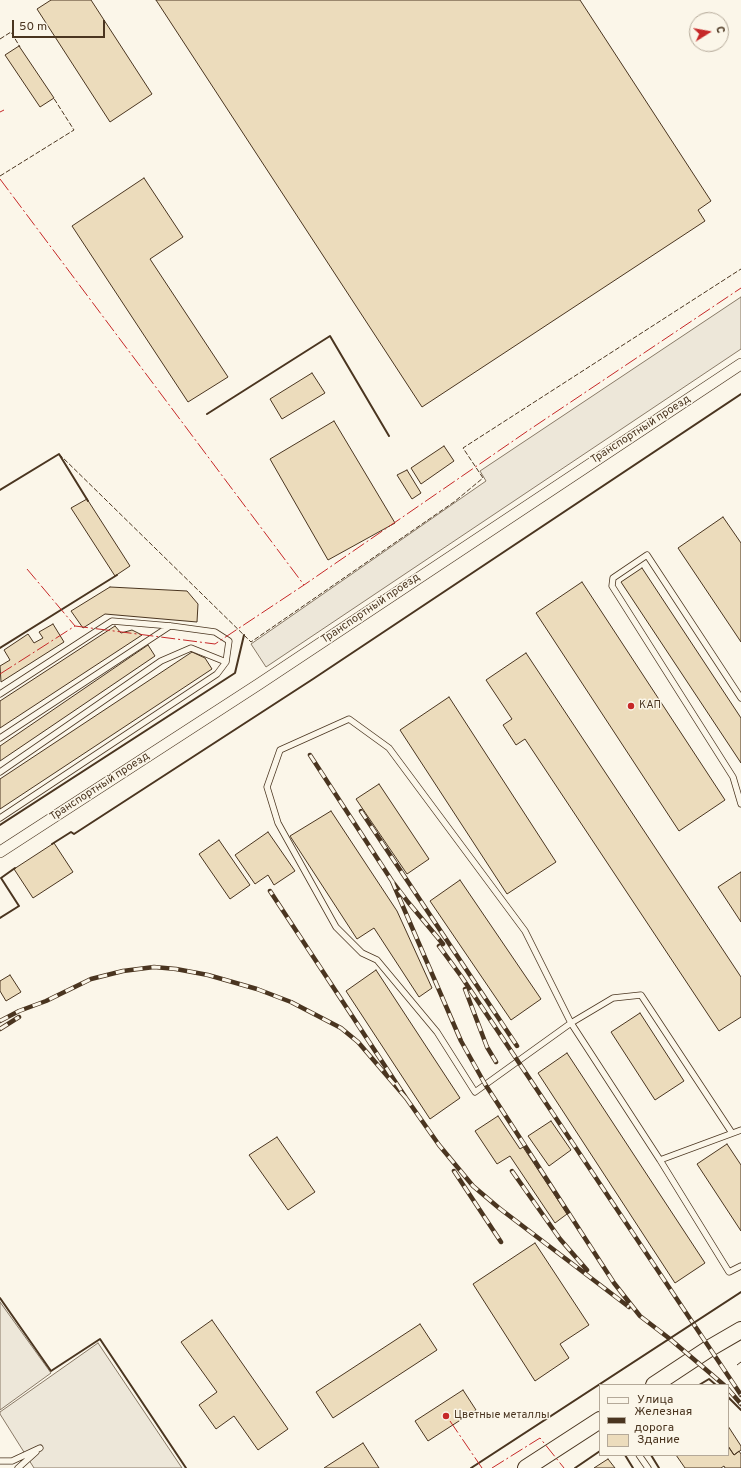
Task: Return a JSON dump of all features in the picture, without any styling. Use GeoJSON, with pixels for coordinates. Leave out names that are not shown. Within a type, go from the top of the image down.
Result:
{"type":"FeatureCollection","features":[{"type":"Feature","properties":{"kind":"street","name":"Транспортный проезд"},"geometry":{"type":"LineString","coordinates":[[0,852],[259,684],[741,364]]}},
{"type":"Feature","properties":{"kind":"street"},"geometry":{"type":"LineString","coordinates":[[656,1384],[710,1348],[741,1330]]}},
{"type":"Feature","properties":{"kind":"street"},"geometry":{"type":"LineString","coordinates":[[534,1464],[599,1421]]}},
{"type":"Feature","properties":{"kind":"lane"},"geometry":{"type":"LineString","coordinates":[[741,698],[647,555],[613,578],[612,586],[733,778],[741,804]]}},
{"type":"Feature","properties":{"kind":"lane"},"geometry":{"type":"LineString","coordinates":[[0,694],[112,621],[171,626],[216,632],[229,641],[226,662],[217,674],[0,818]]}},
{"type":"Feature","properties":{"kind":"lane"},"geometry":{"type":"LineString","coordinates":[[0,738],[171,626]]}},
{"type":"Feature","properties":{"kind":"lane"},"geometry":{"type":"LineString","coordinates":[[0,772],[161,661],[191,648],[226,662]]}},
{"type":"Feature","properties":{"kind":"lane"},"geometry":{"type":"LineString","coordinates":[[732,1133],[641,995],[613,998],[571,1023],[475,1092],[437,1032],[377,960],[362,953],[336,926],[278,823],[268,788],[280,750],[349,719],[389,748],[525,931],[571,1023],[660,1160],[729,1272],[741,1266]]}},
{"type":"Feature","properties":{"kind":"lane"},"geometry":{"type":"LineString","coordinates":[[660,1160],[741,1130]]}},
{"type":"Feature","properties":{"kind":"lane"},"geometry":{"type":"LineString","coordinates":[[0,1461],[12,1461],[40,1448],[18,1468]]}},
{"type":"Feature","properties":{"kind":"lane"},"geometry":{"type":"LineString","coordinates":[[640,1456],[648,1468]]}},
{"type":"Feature","properties":{"kind":"shaded area"},"geometry":{"type":"Polygon","coordinates":[[[741,297],[741,349],[266,667],[251,644],[486,481],[480,471],[741,297]]]}},
{"type":"Feature","properties":{"kind":"shaded area"},"geometry":{"type":"Polygon","coordinates":[[[0,1302],[51,1373],[0,1410],[0,1302]]]}},
{"type":"Feature","properties":{"kind":"shaded area"},"geometry":{"type":"Polygon","coordinates":[[[98,1343],[182,1468],[34,1468],[0,1412],[98,1343]]]}},
{"type":"Feature","properties":{"kind":"building"},"geometry":{"type":"Polygon","coordinates":[[[51,0],[91,0],[152,94],[110,122],[37,9],[51,0]]]}},
{"type":"Feature","properties":{"kind":"building"},"geometry":{"type":"Polygon","coordinates":[[[156,0],[580,0],[711,201],[698,210],[705,221],[422,407],[156,0]]]}},
{"type":"Feature","properties":{"kind":"building"},"geometry":{"type":"Polygon","coordinates":[[[19,46],[54,98],[40,107],[5,55],[19,46]]]}},
{"type":"Feature","properties":{"kind":"building"},"geometry":{"type":"Polygon","coordinates":[[[144,178],[183,237],[150,259],[228,377],[188,402],[72,226],[144,178]]]}},
{"type":"Feature","properties":{"kind":"building"},"geometry":{"type":"Polygon","coordinates":[[[312,373],[325,393],[282,419],[270,399],[312,373]]]}},
{"type":"Feature","properties":{"kind":"building"},"geometry":{"type":"Polygon","coordinates":[[[334,421],[395,523],[328,560],[270,459],[334,421]]]}},
{"type":"Feature","properties":{"kind":"building"},"geometry":{"type":"Polygon","coordinates":[[[444,446],[454,461],[421,484],[411,468],[444,446]]]}},
{"type":"Feature","properties":{"kind":"building"},"geometry":{"type":"Polygon","coordinates":[[[407,470],[421,493],[412,499],[397,475],[407,470]]]}},
{"type":"Feature","properties":{"kind":"building"},"geometry":{"type":"Polygon","coordinates":[[[87,499],[130,566],[115,576],[71,508],[87,499]]]}},
{"type":"Feature","properties":{"kind":"building"},"geometry":{"type":"Polygon","coordinates":[[[723,517],[741,543],[741,642],[678,548],[723,517]]]}},
{"type":"Feature","properties":{"kind":"building"},"geometry":{"type":"Polygon","coordinates":[[[642,568],[741,718],[741,763],[621,582],[642,568]]]}},
{"type":"Feature","properties":{"kind":"building","name":"КАП"},"geometry":{"type":"Polygon","coordinates":[[[582,582],[725,800],[679,831],[536,613],[582,582]]]}},
{"type":"Feature","properties":{"kind":"building"},"geometry":{"type":"Polygon","coordinates":[[[110,587],[187,591],[198,604],[197,622],[105,614],[83,628],[71,611],[110,587]]]}},
{"type":"Feature","properties":{"kind":"building"},"geometry":{"type":"Polygon","coordinates":[[[53,624],[64,642],[1,682],[0,666],[10,660],[4,650],[28,634],[34,643],[43,638],[39,632],[53,624]]]}},
{"type":"Feature","properties":{"kind":"building"},"geometry":{"type":"Polygon","coordinates":[[[115,626],[121,633],[132,630],[142,635],[0,728],[0,701],[115,626]]]}},
{"type":"Feature","properties":{"kind":"building"},"geometry":{"type":"Polygon","coordinates":[[[148,645],[155,656],[0,761],[0,746],[148,645]]]}},
{"type":"Feature","properties":{"kind":"building"},"geometry":{"type":"Polygon","coordinates":[[[192,652],[205,658],[212,669],[0,809],[0,779],[192,652]]]}},
{"type":"Feature","properties":{"kind":"building"},"geometry":{"type":"Polygon","coordinates":[[[526,653],[741,977],[741,1017],[719,1031],[525,739],[516,745],[503,725],[512,719],[486,680],[526,653]]]}},
{"type":"Feature","properties":{"kind":"building"},"geometry":{"type":"Polygon","coordinates":[[[449,697],[556,862],[507,894],[400,730],[449,697]]]}},
{"type":"Feature","properties":{"kind":"building"},"geometry":{"type":"Polygon","coordinates":[[[379,784],[429,859],[407,874],[356,799],[379,784]]]}},
{"type":"Feature","properties":{"kind":"building"},"geometry":{"type":"Polygon","coordinates":[[[331,811],[397,911],[432,988],[419,997],[374,928],[357,939],[290,836],[331,811]]]}},
{"type":"Feature","properties":{"kind":"building"},"geometry":{"type":"Polygon","coordinates":[[[268,832],[295,871],[274,885],[268,875],[255,884],[235,855],[268,832]]]}},
{"type":"Feature","properties":{"kind":"building"},"geometry":{"type":"Polygon","coordinates":[[[219,840],[250,885],[230,899],[199,854],[219,840]]]}},
{"type":"Feature","properties":{"kind":"building"},"geometry":{"type":"Polygon","coordinates":[[[54,843],[73,872],[33,898],[14,869],[54,843]]]}},
{"type":"Feature","properties":{"kind":"building"},"geometry":{"type":"Polygon","coordinates":[[[741,872],[741,922],[718,887],[741,872]]]}},
{"type":"Feature","properties":{"kind":"building"},"geometry":{"type":"Polygon","coordinates":[[[460,880],[541,999],[511,1020],[430,901],[460,880]]]}},
{"type":"Feature","properties":{"kind":"building"},"geometry":{"type":"Polygon","coordinates":[[[376,970],[460,1098],[430,1119],[346,991],[376,970]]]}},
{"type":"Feature","properties":{"kind":"building"},"geometry":{"type":"Polygon","coordinates":[[[10,975],[21,992],[6,1001],[0,991],[0,981],[10,975]]]}},
{"type":"Feature","properties":{"kind":"building"},"geometry":{"type":"Polygon","coordinates":[[[640,1013],[684,1081],[655,1100],[611,1032],[640,1013]]]}},
{"type":"Feature","properties":{"kind":"building"},"geometry":{"type":"Polygon","coordinates":[[[567,1053],[705,1263],[675,1283],[538,1073],[567,1053]]]}},
{"type":"Feature","properties":{"kind":"building"},"geometry":{"type":"Polygon","coordinates":[[[498,1116],[520,1149],[523,1147],[567,1214],[555,1223],[510,1156],[497,1164],[475,1131],[498,1116]]]}},
{"type":"Feature","properties":{"kind":"building"},"geometry":{"type":"Polygon","coordinates":[[[551,1121],[571,1150],[549,1166],[528,1136],[551,1121]]]}},
{"type":"Feature","properties":{"kind":"building"},"geometry":{"type":"Polygon","coordinates":[[[277,1137],[315,1192],[288,1210],[249,1155],[277,1137]]]}},
{"type":"Feature","properties":{"kind":"building"},"geometry":{"type":"Polygon","coordinates":[[[727,1144],[741,1165],[741,1231],[697,1164],[727,1144]]]}},
{"type":"Feature","properties":{"kind":"building"},"geometry":{"type":"Polygon","coordinates":[[[535,1243],[589,1325],[560,1344],[569,1358],[535,1381],[473,1284],[535,1243]]]}},
{"type":"Feature","properties":{"kind":"building"},"geometry":{"type":"Polygon","coordinates":[[[212,1320],[288,1429],[258,1450],[234,1416],[216,1429],[199,1405],[217,1392],[181,1342],[212,1320]]]}},
{"type":"Feature","properties":{"kind":"building"},"geometry":{"type":"Polygon","coordinates":[[[420,1324],[437,1350],[333,1418],[316,1392],[420,1324]]]}},
{"type":"Feature","properties":{"kind":"building","name":"Цветные металлы"},"geometry":{"type":"Polygon","coordinates":[[[463,1390],[476,1410],[428,1441],[415,1421],[463,1390]]]}},
{"type":"Feature","properties":{"kind":"building"},"geometry":{"type":"Polygon","coordinates":[[[729,1428],[741,1446],[741,1450],[734,1455],[729,1448],[729,1428]]]}},
{"type":"Feature","properties":{"kind":"building"},"geometry":{"type":"Polygon","coordinates":[[[363,1443],[379,1468],[324,1468],[363,1443]]]}},
{"type":"Feature","properties":{"kind":"building"},"geometry":{"type":"Polygon","coordinates":[[[729,1448],[734,1455],[739,1451],[741,1454],[741,1468],[725,1468],[724,1466],[721,1468],[685,1468],[677,1456],[729,1456],[729,1448]]]}},
{"type":"Feature","properties":{"kind":"building"},"geometry":{"type":"Polygon","coordinates":[[[608,1459],[615,1468],[594,1468],[608,1459]]]}},
{"type":"Feature","properties":{"kind":"railway"},"geometry":{"type":"LineString","coordinates":[[310,755],[392,881],[443,944]]}},
{"type":"Feature","properties":{"kind":"railway"},"geometry":{"type":"LineString","coordinates":[[361,811],[517,1046]]}},
{"type":"Feature","properties":{"kind":"railway"},"geometry":{"type":"LineString","coordinates":[[392,881],[461,1041],[485,1084],[614,1283],[640,1316],[670,1339],[723,1384]]}},
{"type":"Feature","properties":{"kind":"railway"},"geometry":{"type":"LineString","coordinates":[[0,1021],[91,979],[123,971],[154,967],[176,969],[208,975],[257,989],[291,1002],[341,1028],[358,1042],[406,1098],[270,891]]}},
{"type":"Feature","properties":{"kind":"railway"},"geometry":{"type":"LineString","coordinates":[[439,946],[461,976],[741,1395]]}},
{"type":"Feature","properties":{"kind":"railway"},"geometry":{"type":"LineString","coordinates":[[465,989],[487,1047],[496,1062]]}},
{"type":"Feature","properties":{"kind":"railway"},"geometry":{"type":"LineString","coordinates":[[0,1029],[19,1017]]}},
{"type":"Feature","properties":{"kind":"railway"},"geometry":{"type":"LineString","coordinates":[[406,1098],[439,1145],[473,1186],[499,1208],[629,1307]]}},
{"type":"Feature","properties":{"kind":"railway"},"geometry":{"type":"LineString","coordinates":[[454,1171],[501,1242]]}},
{"type":"Feature","properties":{"kind":"railway"},"geometry":{"type":"LineString","coordinates":[[512,1171],[560,1239],[587,1270]]}},
{"type":"Feature","properties":{"kind":"railway"},"geometry":{"type":"LineString","coordinates":[[729,1390],[741,1404]]}},
{"type":"Feature","properties":{"kind":"fence"},"geometry":{"type":"LineString","coordinates":[[0,39],[11,32],[20,47]]}},
{"type":"Feature","properties":{"kind":"fence"},"geometry":{"type":"LineString","coordinates":[[0,176],[74,130],[53,97]]}},
{"type":"Feature","properties":{"kind":"fence"},"geometry":{"type":"LineString","coordinates":[[59,454],[251,642],[454,502],[483,478],[463,448],[741,269]]}},
{"type":"Feature","properties":{"kind":"fence"},"geometry":{"type":"LineString","coordinates":[[737,1365],[741,1362]]}},
{"type":"Feature","properties":{"kind":"wall"},"geometry":{"type":"LineString","coordinates":[[207,414],[330,336],[389,436]]}},
{"type":"Feature","properties":{"kind":"wall"},"geometry":{"type":"LineString","coordinates":[[52,844],[71,832],[74,834],[313,679],[741,394]]}},
{"type":"Feature","properties":{"kind":"wall"},"geometry":{"type":"LineString","coordinates":[[0,490],[59,454],[88,501]]}},
{"type":"Feature","properties":{"kind":"wall"},"geometry":{"type":"LineString","coordinates":[[0,648],[117,575]]}},
{"type":"Feature","properties":{"kind":"wall"},"geometry":{"type":"LineString","coordinates":[[0,825],[235,673],[244,635]]}},
{"type":"Feature","properties":{"kind":"wall"},"geometry":{"type":"LineString","coordinates":[[0,918],[19,906],[1,878],[15,868]]}},
{"type":"Feature","properties":{"kind":"wall"},"geometry":{"type":"LineString","coordinates":[[600,1384],[741,1292]]}},
{"type":"Feature","properties":{"kind":"wall"},"geometry":{"type":"LineString","coordinates":[[0,1298],[51,1371],[100,1339],[186,1468]]}},
{"type":"Feature","properties":{"kind":"wall"},"geometry":{"type":"LineString","coordinates":[[701,1384],[709,1379],[715,1384]]}},
{"type":"Feature","properties":{"kind":"wall"},"geometry":{"type":"LineString","coordinates":[[471,1468],[599,1385]]}},
{"type":"Feature","properties":{"kind":"wall"},"geometry":{"type":"LineString","coordinates":[[729,1398],[741,1410]]}},
{"type":"Feature","properties":{"kind":"wall"},"geometry":{"type":"LineString","coordinates":[[575,1468],[599,1452]]}},
{"type":"Feature","properties":{"kind":"wall"},"geometry":{"type":"LineString","coordinates":[[626,1456],[633,1468]]}},
{"type":"Feature","properties":{"kind":"wall"},"geometry":{"type":"LineString","coordinates":[[652,1456],[659,1468]]}},
{"type":"Feature","properties":{"kind":"power"},"geometry":{"type":"LineString","coordinates":[[0,112],[4,110]]}},
{"type":"Feature","properties":{"kind":"power"},"geometry":{"type":"LineString","coordinates":[[0,179],[304,585]]}},
{"type":"Feature","properties":{"kind":"power"},"geometry":{"type":"LineString","coordinates":[[0,674],[75,626],[215,644],[304,585],[529,430],[741,288]]}},
{"type":"Feature","properties":{"kind":"power"},"geometry":{"type":"LineString","coordinates":[[27,569],[75,626]]}},
{"type":"Feature","properties":{"kind":"power"},"geometry":{"type":"LineString","coordinates":[[450,1421],[482,1468]]}},
{"type":"Feature","properties":{"kind":"power"},"geometry":{"type":"LineString","coordinates":[[492,1468],[540,1438],[564,1468]]}},
{"type":"Feature","properties":{"kind":"place","name":"КАП"},"geometry":{"type":"Point","coordinates":[631,706]}},
{"type":"Feature","properties":{"kind":"place","name":"Цветные металлы"},"geometry":{"type":"Point","coordinates":[446,1416]}}]}
